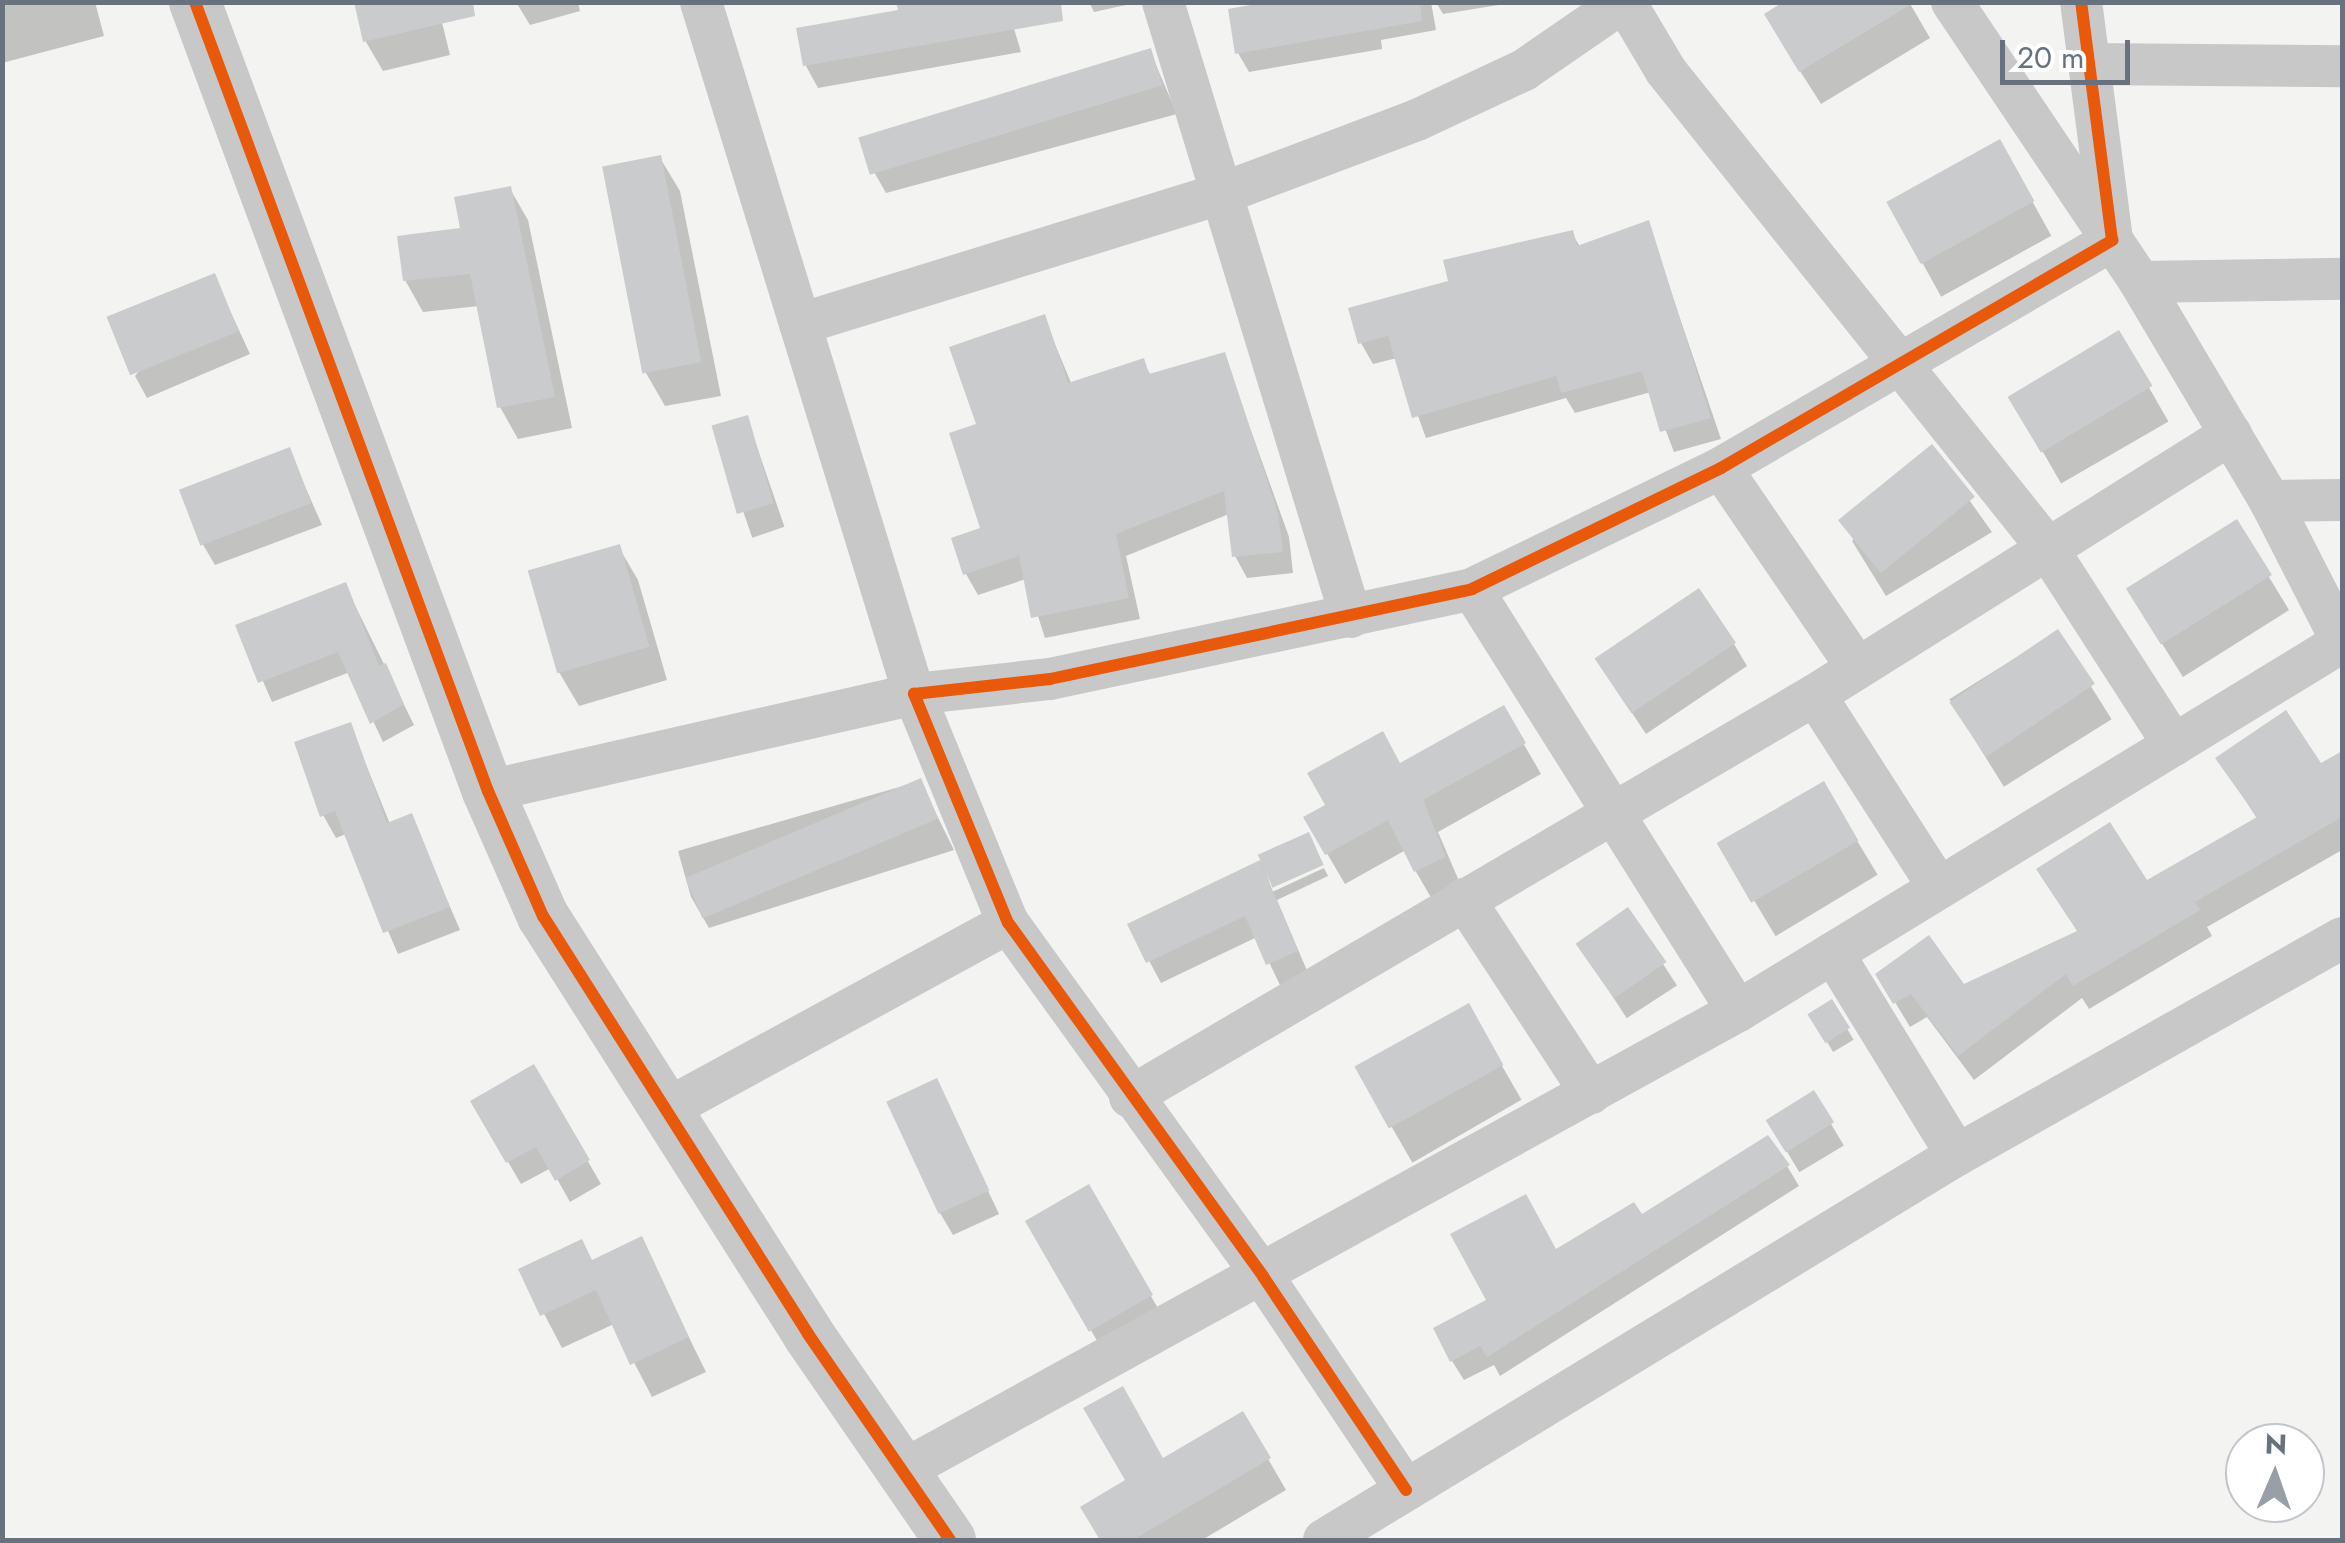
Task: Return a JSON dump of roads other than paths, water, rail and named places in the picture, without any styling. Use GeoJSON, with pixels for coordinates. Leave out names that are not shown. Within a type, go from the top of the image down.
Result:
{"type":"FeatureCollection","features":[{"type":"Feature","properties":{"kind":"street"},"geometry":{"type":"LineString","coordinates":[[196,2],[488,792],[543,916],[665,1110],[950,1540]]}},
{"type":"Feature","properties":{"kind":"street"},"geometry":{"type":"LineString","coordinates":[[701,2],[914,694],[1008,923],[1263,1276],[1406,1490]]}},
{"type":"Feature","properties":{"kind":"street"},"geometry":{"type":"LineString","coordinates":[[1162,2],[1351,617]]}},
{"type":"Feature","properties":{"kind":"street"},"geometry":{"type":"LineString","coordinates":[[800,324],[1223,193],[1417,120],[1506,78],[1624,2],[1666,71],[2045,545],[2174,745]]}},
{"type":"Feature","properties":{"kind":"street"},"geometry":{"type":"LineString","coordinates":[[902,1471],[1263,1276],[1738,1011],[2342,642],[2270,501],[2140,282],[1952,2]]}},
{"type":"Feature","properties":{"kind":"street"},"geometry":{"type":"LineString","coordinates":[[2081,2],[2112,240]]}},
{"type":"Feature","properties":{"kind":"street"},"geometry":{"type":"LineString","coordinates":[[2089,64],[2342,66]]}},
{"type":"Feature","properties":{"kind":"street"},"geometry":{"type":"LineString","coordinates":[[488,792],[914,694],[1050,680],[1472,589],[1721,468],[1895,362],[2112,240]]}},
{"type":"Feature","properties":{"kind":"street"},"geometry":{"type":"LineString","coordinates":[[2140,282],[2342,279]]}},
{"type":"Feature","properties":{"kind":"street"},"geometry":{"type":"LineString","coordinates":[[1130,1097],[1607,812],[1815,694],[2045,545],[2231,434]]}},
{"type":"Feature","properties":{"kind":"street"},"geometry":{"type":"LineString","coordinates":[[1721,468],[1857,667]]}},
{"type":"Feature","properties":{"kind":"street"},"geometry":{"type":"LineString","coordinates":[[2270,501],[2342,500]]}},
{"type":"Feature","properties":{"kind":"street"},"geometry":{"type":"LineString","coordinates":[[1472,589],[1607,812],[1738,1011]]}},
{"type":"Feature","properties":{"kind":"street"},"geometry":{"type":"LineString","coordinates":[[1815,694],[1939,888]]}},
{"type":"Feature","properties":{"kind":"street"},"geometry":{"type":"LineString","coordinates":[[1464,899],[1591,1093]]}},
{"type":"Feature","properties":{"kind":"street"},"geometry":{"type":"LineString","coordinates":[[665,1110],[1008,923]]}},
{"type":"Feature","properties":{"kind":"street"},"geometry":{"type":"LineString","coordinates":[[1324,1540],[1957,1155],[2342,938]]}},
{"type":"Feature","properties":{"kind":"street"},"geometry":{"type":"LineString","coordinates":[[1834,953],[1957,1155]]}}]}
